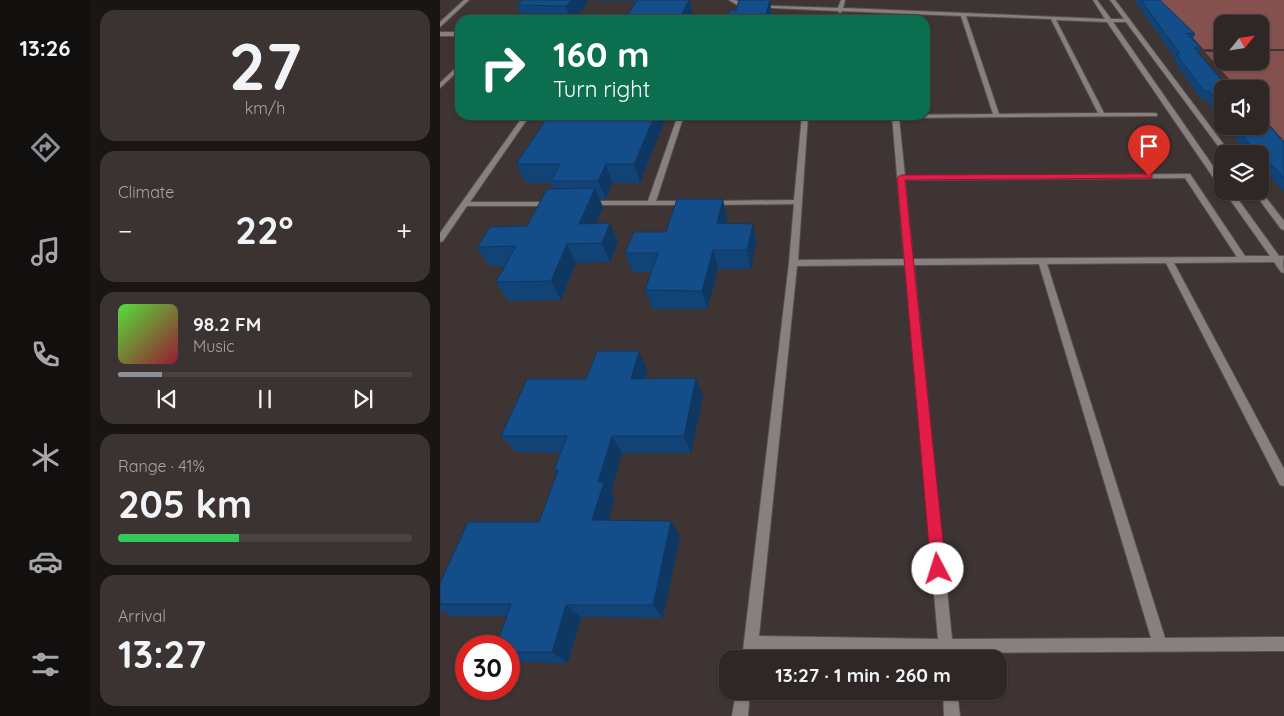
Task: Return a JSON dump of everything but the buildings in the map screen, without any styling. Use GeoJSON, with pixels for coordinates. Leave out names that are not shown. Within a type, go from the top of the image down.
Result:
{"type":"FeatureCollection","features":[{"type":"Feature","properties":{"kind":"street"},"geometry":{"type":"LineString","coordinates":[[440,25],[467,0]]}},
{"type":"Feature","properties":{"kind":"street"},"geometry":{"type":"LineString","coordinates":[[732,0],[748,6],[814,12],[885,12],[1128,21]]}},
{"type":"Feature","properties":{"kind":"street"},"geometry":{"type":"LineString","coordinates":[[840,11],[843,0]]}},
{"type":"Feature","properties":{"kind":"street"},"geometry":{"type":"LineString","coordinates":[[1095,0],[1214,172]]}},
{"type":"Feature","properties":{"kind":"street"},"geometry":{"type":"LineString","coordinates":[[1112,0],[1221,145]]}},
{"type":"Feature","properties":{"kind":"street"},"geometry":{"type":"LineString","coordinates":[[963,15],[997,116]]}},
{"type":"Feature","properties":{"kind":"street"},"geometry":{"type":"LineString","coordinates":[[1053,19],[1102,115]]}},
{"type":"Feature","properties":{"kind":"street"},"geometry":{"type":"LineString","coordinates":[[440,34],[455,34]]}},
{"type":"Feature","properties":{"kind":"street"},"geometry":{"type":"LineString","coordinates":[[440,86],[455,71]]}},
{"type":"Feature","properties":{"kind":"street"},"geometry":{"type":"LineString","coordinates":[[930,115],[1156,115]]}},
{"type":"Feature","properties":{"kind":"street"},"geometry":{"type":"LineString","coordinates":[[440,238],[523,120]]}},
{"type":"Feature","properties":{"kind":"street"},"geometry":{"type":"LineString","coordinates":[[651,203],[679,120]]}},
{"type":"Feature","properties":{"kind":"street"},"geometry":{"type":"LineString","coordinates":[[750,650],[806,120]]}},
{"type":"Feature","properties":{"kind":"street"},"geometry":{"type":"LineString","coordinates":[[895,120],[946,650]]}},
{"type":"Feature","properties":{"kind":"street"},"geometry":{"type":"LineString","coordinates":[[901,178],[1187,176],[1242,258]]}},
{"type":"Feature","properties":{"kind":"street"},"geometry":{"type":"LineString","coordinates":[[1235,200],[1280,259],[1284,270]]}},
{"type":"Feature","properties":{"kind":"street"},"geometry":{"type":"LineString","coordinates":[[1264,200],[1284,226]]}},
{"type":"Feature","properties":{"kind":"street"},"geometry":{"type":"LineString","coordinates":[[582,204],[798,202]]}},
{"type":"Feature","properties":{"kind":"street"},"geometry":{"type":"LineString","coordinates":[[464,204],[562,204]]}},
{"type":"Feature","properties":{"kind":"street"},"geometry":{"type":"LineString","coordinates":[[1168,259],[1284,481]]}},
{"type":"Feature","properties":{"kind":"street"},"geometry":{"type":"LineString","coordinates":[[792,263],[1280,259]]}},
{"type":"Feature","properties":{"kind":"street"},"geometry":{"type":"LineString","coordinates":[[1042,260],[1160,645]]}},
{"type":"Feature","properties":{"kind":"street"},"geometry":{"type":"LineString","coordinates":[[751,644],[897,650]]}},
{"type":"Feature","properties":{"kind":"street"},"geometry":{"type":"LineString","coordinates":[[1007,650],[1160,645],[1284,644]]}},
{"type":"Feature","properties":{"kind":"street"},"geometry":{"type":"LineString","coordinates":[[740,716],[743,700]]}},
{"type":"Feature","properties":{"kind":"street"},"geometry":{"type":"LineString","coordinates":[[951,700],[952,716]]}},
{"type":"Feature","properties":{"kind":"shaded area"},"geometry":{"type":"Polygon","coordinates":[[[1160,0],[1284,0],[1284,49],[1269,49],[1269,15],[1214,15],[1214,49],[1203,49],[1160,0]]]}},
{"type":"Feature","properties":{"kind":"shaded area"},"geometry":{"type":"Polygon","coordinates":[[[1269,51],[1284,51],[1284,141],[1269,124],[1269,80],[1230,80],[1221,70],[1269,70],[1269,51]]]}},
{"type":"Feature","properties":{"kind":"shaded area"},"geometry":{"type":"Polygon","coordinates":[[[1205,52],[1214,52],[1214,62],[1205,52]]]}},
{"type":"Feature","properties":{"kind":"route"},"geometry":{"type":"LineString","coordinates":[[938,569],[901,178],[1149,176]]}}]}
